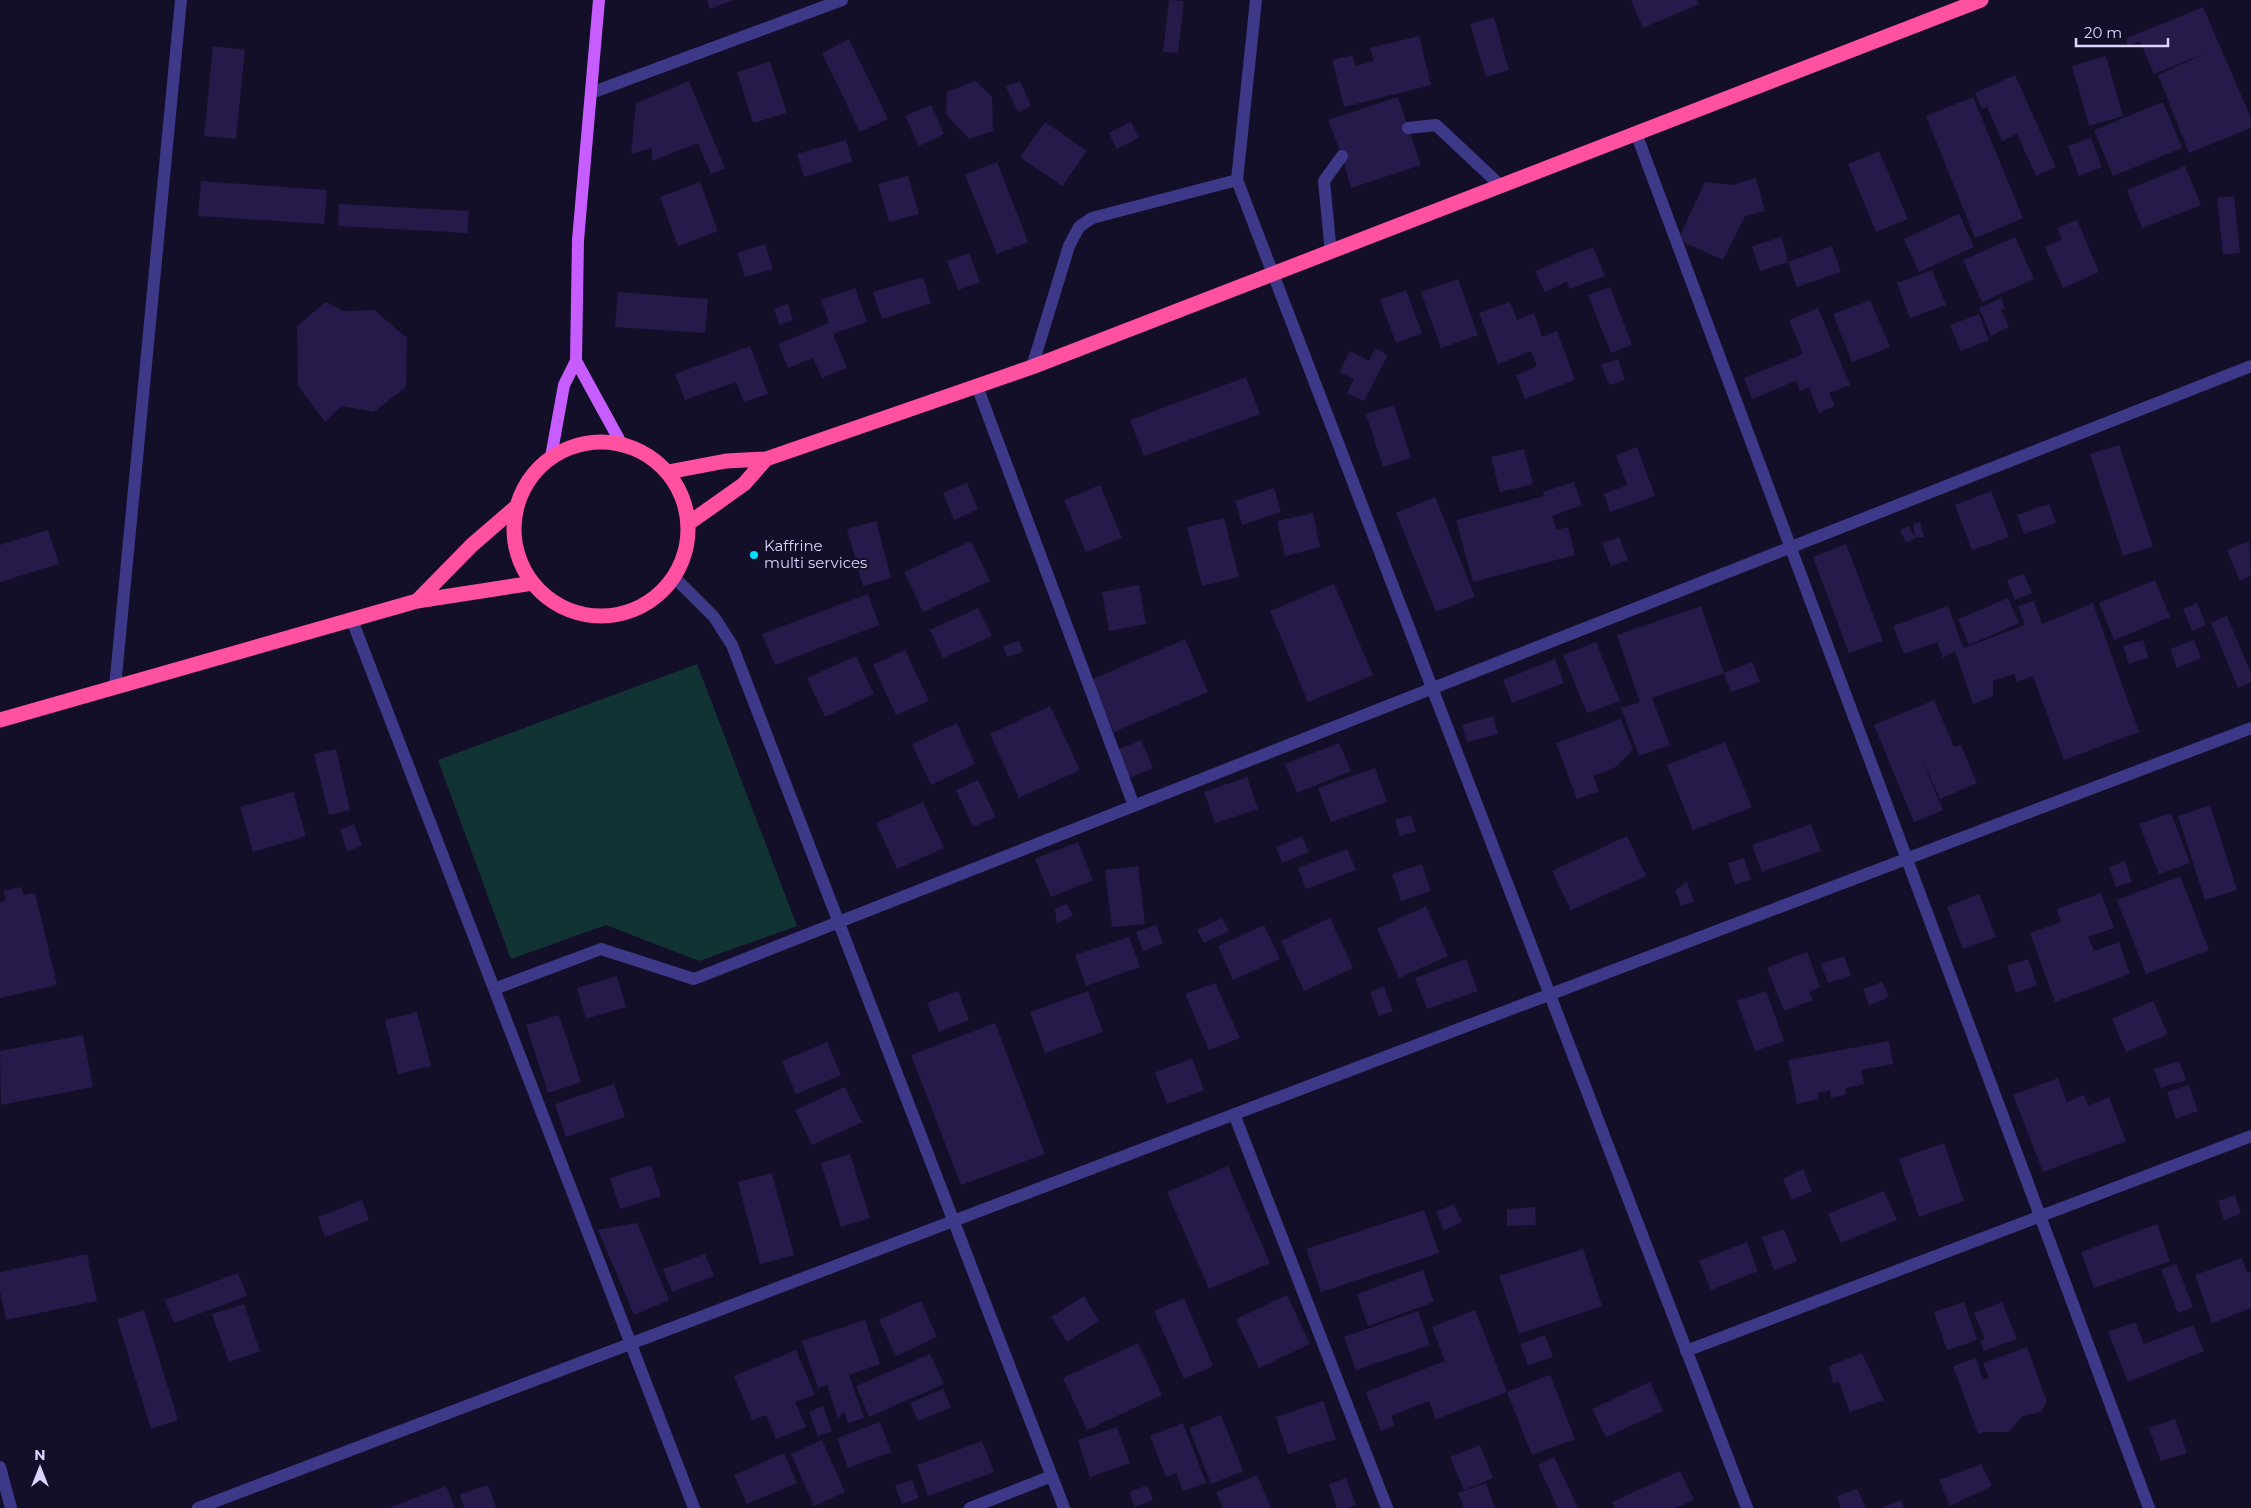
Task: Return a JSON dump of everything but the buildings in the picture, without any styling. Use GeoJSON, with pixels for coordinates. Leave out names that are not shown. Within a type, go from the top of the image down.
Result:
{"type":"FeatureCollection","features":[{"type":"Feature","properties":{"kind":"highway"},"geometry":{"type":"LineString","coordinates":[[668,472],[718,462],[766,459],[1032,367],[1981,0]]}},
{"type":"Feature","properties":{"kind":"highway"},"geometry":{"type":"LineString","coordinates":[[596,441],[621,444],[648,455],[668,472],[683,496],[689,523],[686,550],[674,577],[656,597],[632,610],[606,616],[580,613],[555,603],[533,583],[519,560],[514,534],[516,507],[529,480],[551,457],[572,446],[596,441]]}},
{"type":"Feature","properties":{"kind":"highway"},"geometry":{"type":"LineString","coordinates":[[689,523],[744,484],[766,459]]}},
{"type":"Feature","properties":{"kind":"highway"},"geometry":{"type":"LineString","coordinates":[[417,601],[472,545],[516,507]]}},
{"type":"Feature","properties":{"kind":"highway"},"geometry":{"type":"LineString","coordinates":[[0,720],[417,601],[533,583]]}},
{"type":"Feature","properties":{"kind":"main road"},"geometry":{"type":"LineString","coordinates":[[551,457],[564,385],[576,361],[578,240],[599,0]]}},
{"type":"Feature","properties":{"kind":"main road"},"geometry":{"type":"LineString","coordinates":[[576,361],[621,444]]}},
{"type":"Feature","properties":{"kind":"street"},"geometry":{"type":"LineString","coordinates":[[115,687],[181,0]]}},
{"type":"Feature","properties":{"kind":"street"},"geometry":{"type":"LineString","coordinates":[[591,93],[842,0]]}},
{"type":"Feature","properties":{"kind":"street"},"geometry":{"type":"LineString","coordinates":[[1256,0],[1237,180],[1747,1508]]}},
{"type":"Feature","properties":{"kind":"street"},"geometry":{"type":"LineString","coordinates":[[1408,128],[1436,125],[1501,186]]}},
{"type":"Feature","properties":{"kind":"street"},"geometry":{"type":"LineString","coordinates":[[1636,134],[2149,1508]]}},
{"type":"Feature","properties":{"kind":"street"},"geometry":{"type":"LineString","coordinates":[[1330,253],[1324,181],[1342,156]]}},
{"type":"Feature","properties":{"kind":"street"},"geometry":{"type":"LineString","coordinates":[[1032,367],[1069,246],[1079,227],[1092,218],[1237,180]]}},
{"type":"Feature","properties":{"kind":"street"},"geometry":{"type":"LineString","coordinates":[[494,989],[601,949],[694,979],[2251,366]]}},
{"type":"Feature","properties":{"kind":"street"},"geometry":{"type":"LineString","coordinates":[[977,386],[1134,806]]}},
{"type":"Feature","properties":{"kind":"street"},"geometry":{"type":"LineString","coordinates":[[674,577],[714,617],[732,645],[1064,1508]]}},
{"type":"Feature","properties":{"kind":"street"},"geometry":{"type":"LineString","coordinates":[[352,620],[694,1508]]}},
{"type":"Feature","properties":{"kind":"street"},"geometry":{"type":"LineString","coordinates":[[198,1508],[2251,728]]}},
{"type":"Feature","properties":{"kind":"street"},"geometry":{"type":"LineString","coordinates":[[1234,1114],[1387,1508]]}},
{"type":"Feature","properties":{"kind":"street"},"geometry":{"type":"LineString","coordinates":[[1686,1351],[2251,1136]]}},
{"type":"Feature","properties":{"kind":"street"},"geometry":{"type":"LineString","coordinates":[[0,1467],[11,1508]]}},
{"type":"Feature","properties":{"kind":"street"},"geometry":{"type":"LineString","coordinates":[[970,1508],[1052,1476]]}},
{"type":"Feature","properties":{"kind":"green space"},"geometry":{"type":"Polygon","coordinates":[[[697,664],[797,926],[699,961],[606,925],[511,959],[438,760],[697,664]]]}},
{"type":"Feature","properties":{"kind":"place","name":"Kaffrine multi services"},"geometry":{"type":"Point","coordinates":[754,555]}}]}
